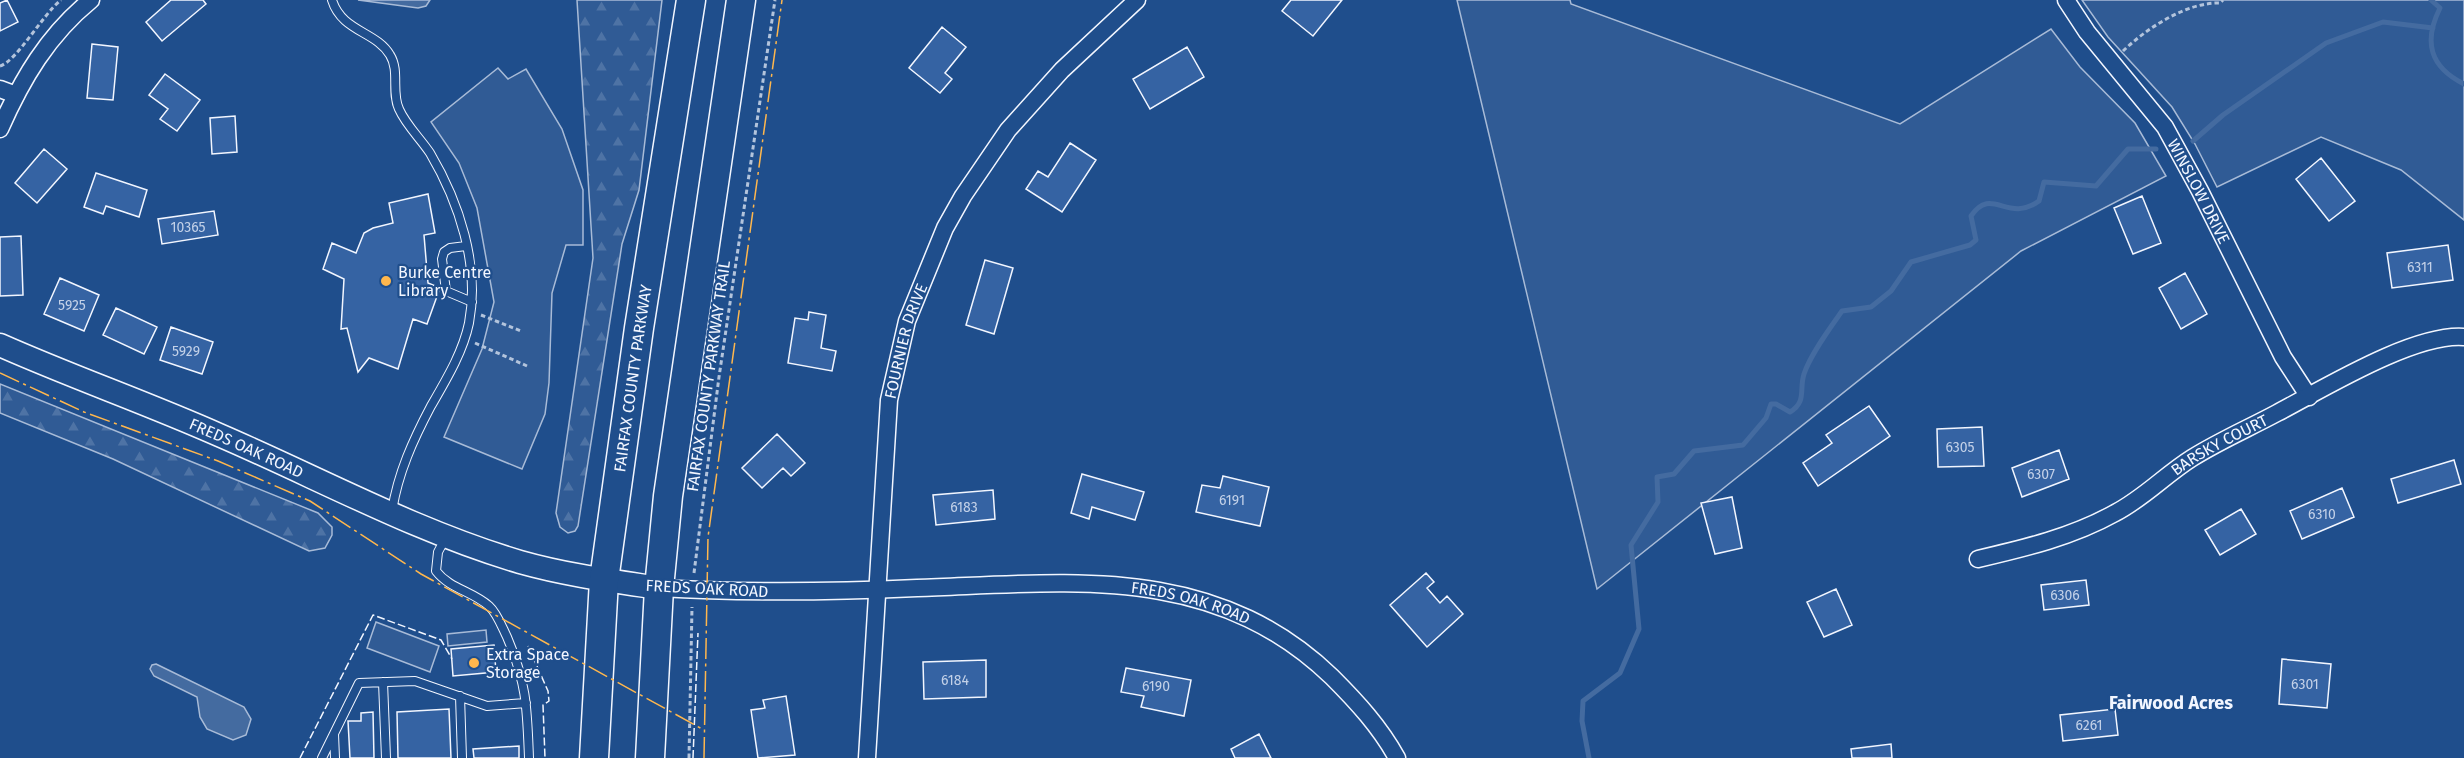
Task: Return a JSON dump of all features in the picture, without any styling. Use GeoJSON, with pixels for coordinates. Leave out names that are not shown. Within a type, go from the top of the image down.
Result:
{"type":"FeatureCollection","features":[{"type":"Feature","properties":{"kind":"highway","name":"FAIRFAX COUNTY PARKWAY"},"geometry":{"type":"LineString","coordinates":[[594,758],[604,580],[639,328],[691,0]]}},
{"type":"Feature","properties":{"kind":"highway"},"geometry":{"type":"LineString","coordinates":[[650,758],[659,588],[669,496],[741,0]]}},
{"type":"Feature","properties":{"kind":"street"},"geometry":{"type":"LineString","coordinates":[[0,129],[8,92],[62,26],[91,0]]}},
{"type":"Feature","properties":{"kind":"street","name":"FOURNIER DRIVE"},"geometry":{"type":"LineString","coordinates":[[867,758],[873,619],[878,590],[889,400],[907,321],[926,272],[963,196],[1008,130],[1062,70],[1137,0]]}},
{"type":"Feature","properties":{"kind":"street","name":"WINSLOW DRIVE"},"geometry":{"type":"LineString","coordinates":[[2066,0],[2087,32],[2164,128],[2200,191],[2283,357],[2309,397]]}},
{"type":"Feature","properties":{"kind":"street","name":"BARSKY COURT"},"geometry":{"type":"LineString","coordinates":[[1978,559],[2043,544],[2097,523],[2144,496],[2194,456],[2309,397],[2407,348],[2432,340],[2464,337]]}},
{"type":"Feature","properties":{"kind":"street","name":"FREDS OAK ROAD"},"geometry":{"type":"LineString","coordinates":[[0,345],[88,384],[218,434],[391,515],[518,561],[604,580],[659,588],[802,592],[1049,583],[1123,584],[1198,599],[1266,627],[1298,648],[1355,700],[1379,729],[1397,758]]}},
{"type":"Feature","properties":{"kind":"lane"},"geometry":{"type":"LineString","coordinates":[[332,0],[336,10],[346,22],[390,54],[395,67],[398,106],[450,187],[466,246],[472,302],[468,326],[453,365],[397,478],[391,515]]}},
{"type":"Feature","properties":{"kind":"lane"},"geometry":{"type":"LineString","coordinates":[[466,246],[450,248],[444,252],[444,281],[446,291],[472,302]]}},
{"type":"Feature","properties":{"kind":"lane"},"geometry":{"type":"LineString","coordinates":[[447,536],[438,552],[436,571],[444,582],[475,596],[491,607],[519,665],[526,703],[529,758]]}},
{"type":"Feature","properties":{"kind":"lane"},"geometry":{"type":"LineString","coordinates":[[322,758],[359,683],[415,681],[487,706],[526,703]]}},
{"type":"Feature","properties":{"kind":"lane"},"geometry":{"type":"LineString","coordinates":[[383,682],[386,758]]}},
{"type":"Feature","properties":{"kind":"lane"},"geometry":{"type":"LineString","coordinates":[[460,696],[462,758]]}},
{"type":"Feature","properties":{"kind":"lane"},"geometry":{"type":"LineString","coordinates":[[334,733],[335,758]]}},
{"type":"Feature","properties":{"kind":"path"},"geometry":{"type":"LineString","coordinates":[[0,66],[14,57],[27,38],[61,0]]}},
{"type":"Feature","properties":{"kind":"path","name":"FAIRFAX COUNTY PARKWAY TRAIL"},"geometry":{"type":"LineString","coordinates":[[689,758],[693,590],[719,377],[775,0]]}},
{"type":"Feature","properties":{"kind":"path"},"geometry":{"type":"LineString","coordinates":[[2111,62],[2135,40],[2170,18],[2205,2],[2220,3],[2223,0]]}},
{"type":"Feature","properties":{"kind":"path"},"geometry":{"type":"LineString","coordinates":[[481,314],[521,331]]}},
{"type":"Feature","properties":{"kind":"path"},"geometry":{"type":"LineString","coordinates":[[476,344],[527,366]]}},
{"type":"Feature","properties":{"kind":"shaded area"},"geometry":{"type":"Polygon","coordinates":[[[358,0],[430,0],[426,6],[418,8],[358,0]]]}},
{"type":"Feature","properties":{"kind":"shaded area"},"geometry":{"type":"Polygon","coordinates":[[[1457,0],[1570,0],[1571,4],[1900,124],[2051,29],[2080,67],[2135,123],[2166,176],[2021,251],[1597,589],[1457,0]]]}},
{"type":"Feature","properties":{"kind":"shaded area"},"geometry":{"type":"Polygon","coordinates":[[[2082,0],[2464,0],[2464,220],[2401,170],[2321,137],[2217,187],[2195,144],[2172,107],[2108,37],[2082,0]]]}},
{"type":"Feature","properties":{"kind":"shaded area"},"geometry":{"type":"Polygon","coordinates":[[[498,68],[508,79],[526,69],[562,129],[583,190],[583,245],[566,245],[552,293],[549,383],[545,414],[522,469],[444,437],[482,349],[494,302],[477,208],[459,163],[431,122],[498,68]]]}},
{"type":"Feature","properties":{"kind":"shaded area"},"geometry":{"type":"Polygon","coordinates":[[[376,622],[439,646],[430,672],[367,648],[376,622]]]}},
{"type":"Feature","properties":{"kind":"shaded area"},"geometry":{"type":"Polygon","coordinates":[[[486,630],[487,642],[448,646],[447,634],[486,630]]]}},
{"type":"Feature","properties":{"kind":"shaded area"},"geometry":{"type":"Polygon","coordinates":[[[156,664],[244,707],[251,719],[246,735],[233,740],[207,729],[200,717],[197,697],[154,676],[150,669],[156,664]]]}},
{"type":"Feature","properties":{"kind":"green space"},"geometry":{"type":"Polygon","coordinates":[[[577,0],[662,0],[639,190],[622,244],[578,526],[575,531],[568,533],[560,527],[556,513],[593,258],[577,0]]]}},
{"type":"Feature","properties":{"kind":"green space"},"geometry":{"type":"Polygon","coordinates":[[[0,384],[318,513],[332,527],[332,535],[325,548],[309,551],[113,459],[0,413],[0,384]]]}},
{"type":"Feature","properties":{"kind":"building"},"geometry":{"type":"Polygon","coordinates":[[[7,0],[18,22],[0,31],[0,3],[7,0]]]}},
{"type":"Feature","properties":{"kind":"building"},"geometry":{"type":"Polygon","coordinates":[[[171,0],[203,0],[206,4],[162,41],[146,22],[171,0]]]}},
{"type":"Feature","properties":{"kind":"building"},"geometry":{"type":"Polygon","coordinates":[[[1291,0],[1342,0],[1313,36],[1282,11],[1291,0]]]}},
{"type":"Feature","properties":{"kind":"building"},"geometry":{"type":"Polygon","coordinates":[[[942,27],[966,47],[945,73],[952,79],[940,93],[909,68],[942,27]]]}},
{"type":"Feature","properties":{"kind":"building"},"geometry":{"type":"Polygon","coordinates":[[[92,44],[118,47],[113,100],[87,98],[92,44]]]}},
{"type":"Feature","properties":{"kind":"building"},"geometry":{"type":"Polygon","coordinates":[[[1187,47],[1204,77],[1150,109],[1133,79],[1187,47]]]}},
{"type":"Feature","properties":{"kind":"building"},"geometry":{"type":"Polygon","coordinates":[[[165,74],[200,100],[177,131],[160,119],[168,109],[149,95],[165,74]]]}},
{"type":"Feature","properties":{"kind":"building"},"geometry":{"type":"Polygon","coordinates":[[[235,116],[237,152],[212,154],[210,118],[235,116]]]}},
{"type":"Feature","properties":{"kind":"building"},"geometry":{"type":"Polygon","coordinates":[[[1070,143],[1096,160],[1062,212],[1026,189],[1038,171],[1048,177],[1070,143]]]}},
{"type":"Feature","properties":{"kind":"building"},"geometry":{"type":"Polygon","coordinates":[[[44,149],[67,169],[37,203],[15,183],[44,149]]]}},
{"type":"Feature","properties":{"kind":"building"},"geometry":{"type":"Polygon","coordinates":[[[2321,158],[2355,201],[2329,221],[2296,179],[2321,158]]]}},
{"type":"Feature","properties":{"kind":"building"},"geometry":{"type":"Polygon","coordinates":[[[96,173],[147,190],[139,217],[106,206],[103,214],[84,207],[96,173]]]}},
{"type":"Feature","properties":{"kind":"building","name":"Burke Centre Library"},"geometry":{"type":"Polygon","coordinates":[[[428,194],[435,233],[424,235],[428,283],[440,288],[427,324],[413,319],[398,369],[369,358],[358,372],[347,328],[341,329],[344,279],[323,269],[332,243],[356,253],[364,233],[393,223],[389,203],[428,194]]]}},
{"type":"Feature","properties":{"kind":"building"},"geometry":{"type":"Polygon","coordinates":[[[2142,196],[2161,243],[2133,254],[2114,208],[2142,196]]]}},
{"type":"Feature","properties":{"kind":"building"},"geometry":{"type":"Polygon","coordinates":[[[214,211],[218,235],[162,244],[158,219],[214,211]]]}},
{"type":"Feature","properties":{"kind":"building"},"geometry":{"type":"Polygon","coordinates":[[[21,236],[23,295],[0,296],[0,237],[21,236]]]}},
{"type":"Feature","properties":{"kind":"building"},"geometry":{"type":"Polygon","coordinates":[[[2448,245],[2453,280],[2392,288],[2387,253],[2448,245]]]}},
{"type":"Feature","properties":{"kind":"building"},"geometry":{"type":"Polygon","coordinates":[[[985,260],[1013,268],[994,334],[966,325],[985,260]]]}},
{"type":"Feature","properties":{"kind":"building"},"geometry":{"type":"Polygon","coordinates":[[[2185,273],[2207,314],[2181,329],[2159,288],[2185,273]]]}},
{"type":"Feature","properties":{"kind":"building"},"geometry":{"type":"Polygon","coordinates":[[[60,278],[99,295],[84,331],[44,314],[60,278]]]}},
{"type":"Feature","properties":{"kind":"building"},"geometry":{"type":"Polygon","coordinates":[[[116,308],[157,327],[144,354],[103,335],[116,308]]]}},
{"type":"Feature","properties":{"kind":"building"},"geometry":{"type":"Polygon","coordinates":[[[809,312],[826,315],[821,348],[836,351],[832,371],[788,363],[795,318],[808,320],[809,312]]]}},
{"type":"Feature","properties":{"kind":"building"},"geometry":{"type":"Polygon","coordinates":[[[171,327],[213,342],[202,374],[160,360],[171,327]]]}},
{"type":"Feature","properties":{"kind":"building"},"geometry":{"type":"Polygon","coordinates":[[[1869,406],[1890,436],[1818,486],[1803,463],[1832,443],[1826,435],[1869,406]]]}},
{"type":"Feature","properties":{"kind":"building"},"geometry":{"type":"Polygon","coordinates":[[[1982,427],[1984,466],[1938,467],[1937,429],[1982,427]]]}},
{"type":"Feature","properties":{"kind":"building"},"geometry":{"type":"Polygon","coordinates":[[[777,434],[805,463],[791,476],[783,468],[762,488],[742,468],[777,434]]]}},
{"type":"Feature","properties":{"kind":"building"},"geometry":{"type":"Polygon","coordinates":[[[2059,450],[2069,479],[2022,497],[2012,468],[2059,450]]]}},
{"type":"Feature","properties":{"kind":"building"},"geometry":{"type":"Polygon","coordinates":[[[2454,460],[2461,484],[2398,503],[2391,479],[2454,460]]]}},
{"type":"Feature","properties":{"kind":"building"},"geometry":{"type":"Polygon","coordinates":[[[1082,474],[1144,492],[1135,520],[1092,507],[1089,519],[1071,513],[1082,474]]]}},
{"type":"Feature","properties":{"kind":"building"},"geometry":{"type":"Polygon","coordinates":[[[1223,476],[1269,487],[1260,526],[1196,512],[1202,485],[1220,488],[1223,476]]]}},
{"type":"Feature","properties":{"kind":"building"},"geometry":{"type":"Polygon","coordinates":[[[2342,488],[2354,517],[2302,539],[2290,511],[2342,488]]]}},
{"type":"Feature","properties":{"kind":"building"},"geometry":{"type":"Polygon","coordinates":[[[993,490],[995,519],[936,525],[933,495],[993,490]]]}},
{"type":"Feature","properties":{"kind":"building"},"geometry":{"type":"Polygon","coordinates":[[[1732,497],[1742,548],[1715,554],[1701,503],[1732,497]]]}},
{"type":"Feature","properties":{"kind":"building"},"geometry":{"type":"Polygon","coordinates":[[[2241,509],[2256,534],[2220,555],[2205,530],[2241,509]]]}},
{"type":"Feature","properties":{"kind":"building"},"geometry":{"type":"Polygon","coordinates":[[[1426,573],[1434,582],[1427,588],[1440,603],[1447,596],[1463,614],[1427,647],[1390,605],[1426,573]]]}},
{"type":"Feature","properties":{"kind":"building"},"geometry":{"type":"Polygon","coordinates":[[[2086,580],[2089,605],[2044,610],[2041,585],[2086,580]]]}},
{"type":"Feature","properties":{"kind":"building"},"geometry":{"type":"Polygon","coordinates":[[[1836,589],[1852,625],[1824,637],[1807,602],[1836,589]]]}},
{"type":"Feature","properties":{"kind":"building","name":"Extra Space Storage"},"geometry":{"type":"Polygon","coordinates":[[[494,645],[496,672],[453,676],[451,649],[494,645]]]}},
{"type":"Feature","properties":{"kind":"building"},"geometry":{"type":"Polygon","coordinates":[[[2282,659],[2331,664],[2327,708],[2279,704],[2282,659]]]}},
{"type":"Feature","properties":{"kind":"building"},"geometry":{"type":"Polygon","coordinates":[[[986,660],[986,697],[924,699],[923,662],[986,660]]]}},
{"type":"Feature","properties":{"kind":"building"},"geometry":{"type":"Polygon","coordinates":[[[1126,668],[1191,680],[1184,716],[1141,707],[1144,696],[1121,692],[1126,668]]]}},
{"type":"Feature","properties":{"kind":"building"},"geometry":{"type":"Polygon","coordinates":[[[786,696],[795,755],[758,758],[751,710],[765,708],[763,700],[786,696]]]}},
{"type":"Feature","properties":{"kind":"building"},"geometry":{"type":"Polygon","coordinates":[[[449,709],[451,758],[398,758],[397,712],[449,709]]]}},
{"type":"Feature","properties":{"kind":"building"},"geometry":{"type":"Polygon","coordinates":[[[2115,709],[2118,735],[2063,741],[2060,715],[2115,709]]]}},
{"type":"Feature","properties":{"kind":"building"},"geometry":{"type":"Polygon","coordinates":[[[373,712],[374,758],[350,758],[348,721],[361,721],[361,713],[373,712]]]}},
{"type":"Feature","properties":{"kind":"building"},"geometry":{"type":"Polygon","coordinates":[[[1259,734],[1271,758],[1235,758],[1231,749],[1259,734]]]}},
{"type":"Feature","properties":{"kind":"building"},"geometry":{"type":"Polygon","coordinates":[[[1891,744],[1892,758],[1852,758],[1851,749],[1891,744]]]}},
{"type":"Feature","properties":{"kind":"building"},"geometry":{"type":"Polygon","coordinates":[[[519,746],[519,758],[474,758],[473,749],[519,746]]]}},
{"type":"Feature","properties":{"kind":"waterway"},"geometry":{"type":"LineString","coordinates":[[2431,0],[2440,8],[2432,32],[2433,52],[2444,70],[2464,84]]}},
{"type":"Feature","properties":{"kind":"waterway"},"geometry":{"type":"LineString","coordinates":[[2193,141],[2223,115],[2326,43],[2383,22],[2433,28]]}},
{"type":"Feature","properties":{"kind":"waterway"},"geometry":{"type":"LineString","coordinates":[[1589,758],[1582,721],[1583,701],[1620,673],[1639,629],[1631,545],[1658,502],[1657,477],[1674,474],[1694,451],[1743,445],[1766,418],[1771,404],[1776,404],[1790,412],[1795,408],[1801,400],[1807,367],[1842,311],[1871,307],[1891,291],[1911,262],[1970,245],[1976,240],[1971,216],[1979,207],[1986,204],[2018,209],[2028,207],[2039,201],[2044,182],[2096,186],[2128,149],[2156,149]]}},
{"type":"Feature","properties":{"kind":"fence"},"geometry":{"type":"LineString","coordinates":[[300,758],[373,615],[441,640],[452,659]]}},
{"type":"Feature","properties":{"kind":"fence"},"geometry":{"type":"LineString","coordinates":[[693,758],[698,633]]}},
{"type":"Feature","properties":{"kind":"fence"},"geometry":{"type":"LineString","coordinates":[[528,646],[548,691],[549,701],[543,705],[545,758]]}},
{"type":"Feature","properties":{"kind":"power"},"geometry":{"type":"LineString","coordinates":[[704,758],[708,537],[782,0]]}},
{"type":"Feature","properties":{"kind":"power"},"geometry":{"type":"LineString","coordinates":[[0,373],[84,412],[218,461],[310,501],[421,574],[704,730]]}},
{"type":"Feature","properties":{"kind":"place","name":"Burke Centre Library"},"geometry":{"type":"Point","coordinates":[386,281]}},
{"type":"Feature","properties":{"kind":"place","name":"Extra Space Storage"},"geometry":{"type":"Point","coordinates":[474,663]}},
{"type":"Feature","properties":{"kind":"district","name":"Fairwood Acres"},"geometry":{"type":"Point","coordinates":[2171,703]}}]}
